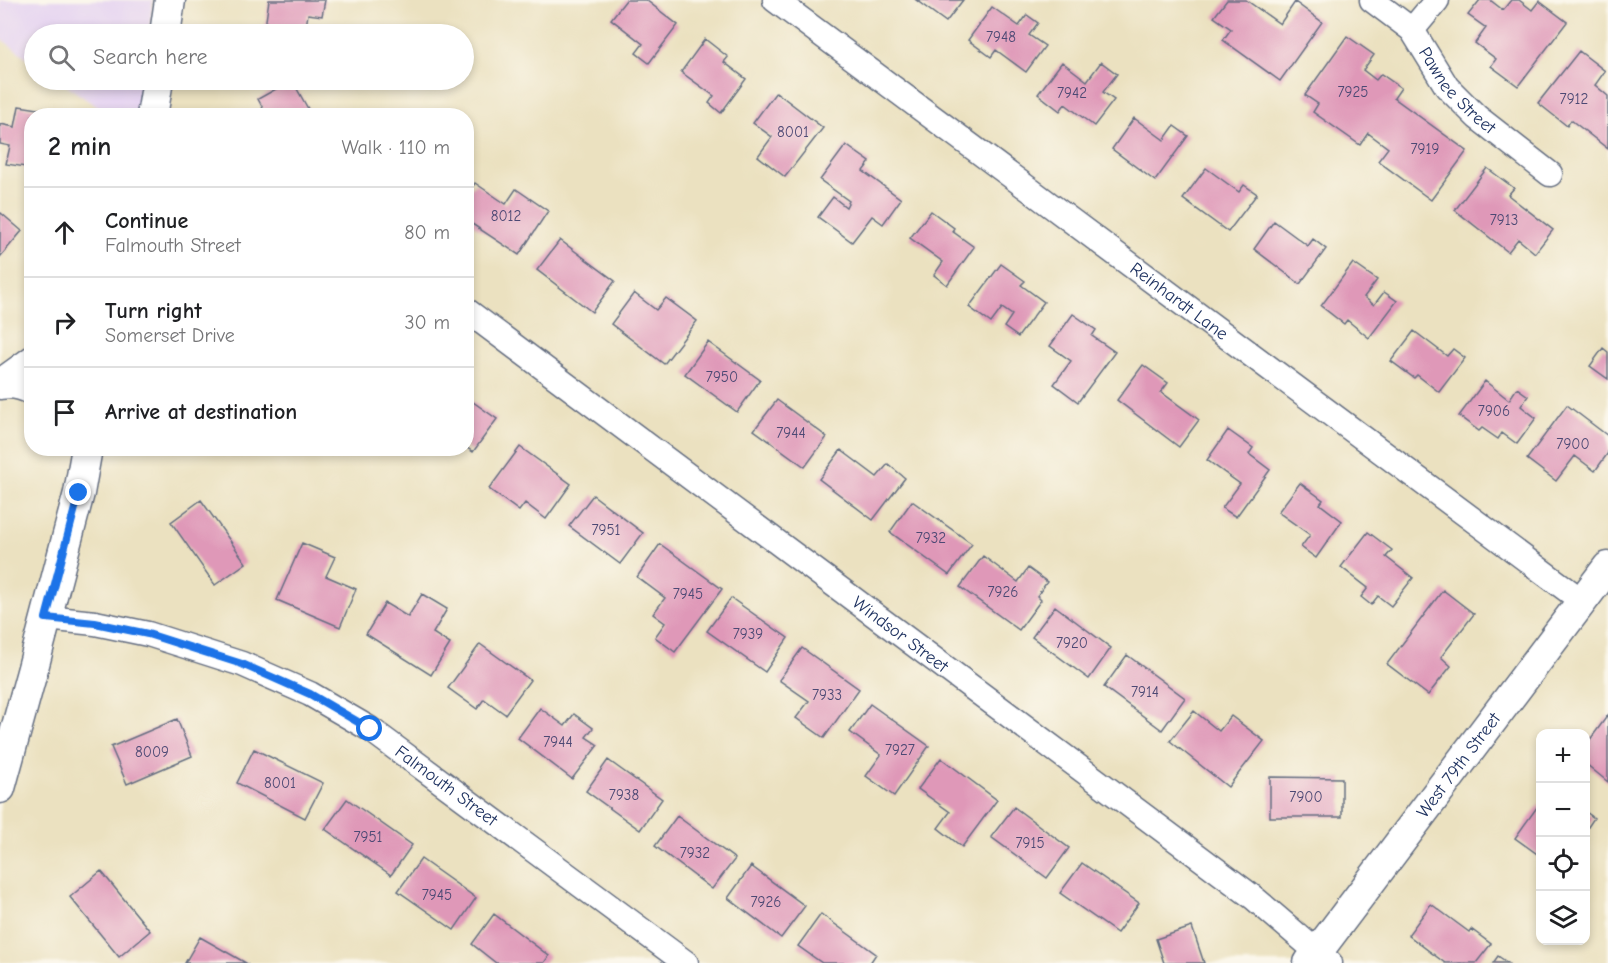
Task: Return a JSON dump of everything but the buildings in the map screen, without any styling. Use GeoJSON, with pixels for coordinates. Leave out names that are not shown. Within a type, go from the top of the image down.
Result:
{"type":"FeatureCollection","features":[{"type":"Feature","properties":{"kind":"street"},"geometry":{"type":"LineString","coordinates":[[166,24],[170,0]]}},
{"type":"Feature","properties":{"kind":"street","name":"Reinhardt Lane"},"geometry":{"type":"LineString","coordinates":[[775,0],[1582,601]]}},
{"type":"Feature","properties":{"kind":"street","name":"Pawnee Street"},"geometry":{"type":"LineString","coordinates":[[1372,0],[1412,30],[1447,87],[1477,117],[1550,174]]}},
{"type":"Feature","properties":{"kind":"street"},"geometry":{"type":"LineString","coordinates":[[1412,30],[1437,0]]}},
{"type":"Feature","properties":{"kind":"street"},"geometry":{"type":"LineString","coordinates":[[153,108],[156,90]]}},
{"type":"Feature","properties":{"kind":"street","name":"Windsor Street"},"geometry":{"type":"LineString","coordinates":[[474,316],[1254,898],[1319,959]]}},
{"type":"Feature","properties":{"kind":"street"},"geometry":{"type":"LineString","coordinates":[[0,381],[24,364]]}},
{"type":"Feature","properties":{"kind":"street"},"geometry":{"type":"LineString","coordinates":[[0,387],[9,386],[24,390]]}},
{"type":"Feature","properties":{"kind":"street"},"geometry":{"type":"LineString","coordinates":[[0,788],[79,493],[86,456]]}},
{"type":"Feature","properties":{"kind":"street","name":"West 79th Street"},"geometry":{"type":"LineString","coordinates":[[1319,959],[1608,567]]}},
{"type":"Feature","properties":{"kind":"street","name":"Falmouth Street"},"geometry":{"type":"LineString","coordinates":[[46,618],[95,623],[148,634],[242,664],[310,694],[370,729],[686,963]]}},
{"type":"Feature","properties":{"kind":"shaded area"},"geometry":{"type":"Polygon","coordinates":[[[0,0],[153,0],[150,24],[24,24],[24,56],[0,38],[0,0]]]}},
{"type":"Feature","properties":{"kind":"shaded area"},"geometry":{"type":"Polygon","coordinates":[[[73,90],[143,90],[140,108],[99,108],[73,90]]]}},
{"type":"Feature","properties":{"kind":"route"},"geometry":{"type":"LineString","coordinates":[[79,493],[46,618],[95,623],[148,634],[242,664],[310,694],[370,729]]}}]}
